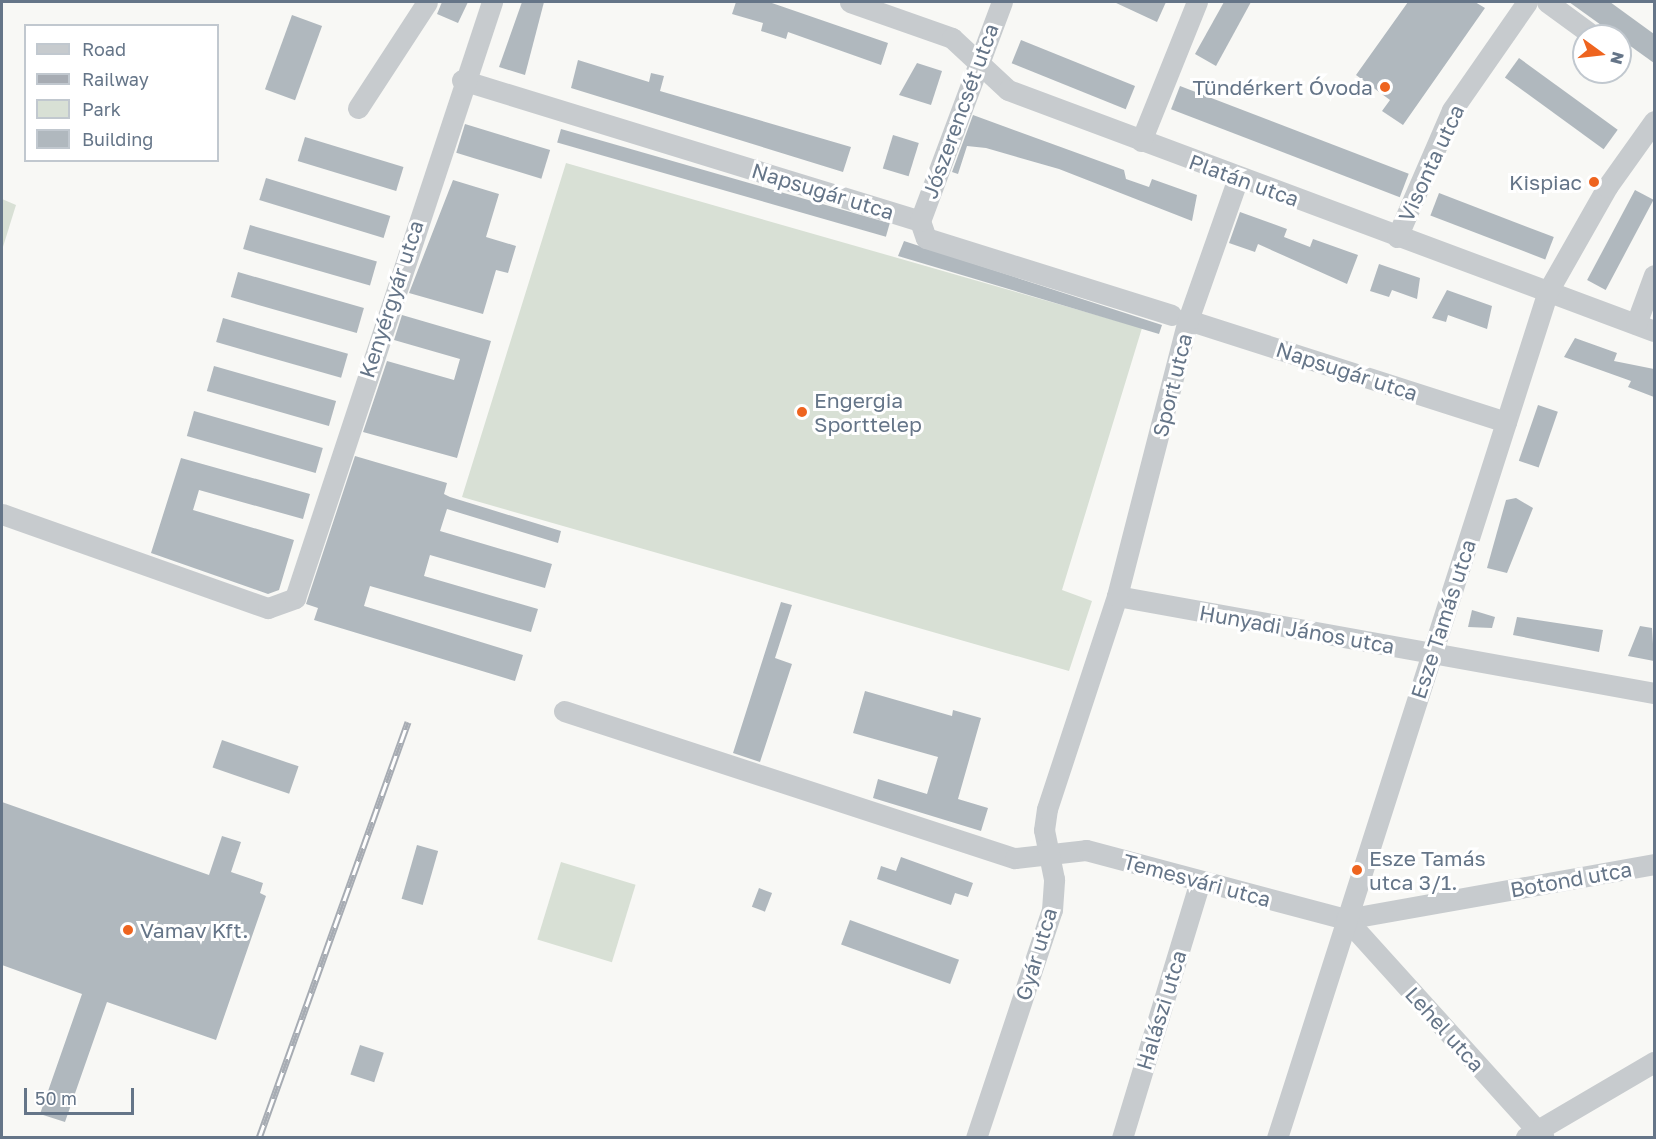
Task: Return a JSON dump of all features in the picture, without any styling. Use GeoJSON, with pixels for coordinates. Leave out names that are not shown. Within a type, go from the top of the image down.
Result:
{"type":"FeatureCollection","features":[{"type":"Feature","properties":{"kind":"street"},"geometry":{"type":"LineString","coordinates":[[358,108],[427,2]]}},
{"type":"Feature","properties":{"kind":"street","name":"Kenyérgyár utca"},"geometry":{"type":"LineString","coordinates":[[2,514],[268,609],[295,598],[462,80],[492,2]]}},
{"type":"Feature","properties":{"kind":"street","name":"Platán utca"},"geometry":{"type":"LineString","coordinates":[[850,2],[952,38],[1008,90],[1397,237],[1645,327]]}},
{"type":"Feature","properties":{"kind":"street","name":"Jószerencsét utca"},"geometry":{"type":"LineString","coordinates":[[920,221],[976,60],[1002,2]]}},
{"type":"Feature","properties":{"kind":"street"},"geometry":{"type":"LineString","coordinates":[[1141,141],[1197,2]]}},
{"type":"Feature","properties":{"kind":"street","name":"Visonta utca"},"geometry":{"type":"LineString","coordinates":[[1397,237],[1452,110],[1527,2]]}},
{"type":"Feature","properties":{"kind":"street"},"geometry":{"type":"LineString","coordinates":[[1547,2],[1577,24]]}},
{"type":"Feature","properties":{"kind":"street","name":"Napsugár utca"},"geometry":{"type":"LineString","coordinates":[[462,80],[920,221],[927,238],[1506,422]]}},
{"type":"Feature","properties":{"kind":"street","name":"Esze Tamás utca"},"geometry":{"type":"LineString","coordinates":[[1276,1137],[1548,291],[1607,187],[1654,121]]}},
{"type":"Feature","properties":{"kind":"street","name":"Sport utca"},"geometry":{"type":"LineString","coordinates":[[1117,596],[1180,318],[1238,177]]}},
{"type":"Feature","properties":{"kind":"street"},"geometry":{"type":"LineString","coordinates":[[1645,327],[1654,275]]}},
{"type":"Feature","properties":{"kind":"street","name":"Hunyadi János utca"},"geometry":{"type":"LineString","coordinates":[[1117,596],[1654,693]]}},
{"type":"Feature","properties":{"kind":"street","name":"Gyár utca"},"geometry":{"type":"LineString","coordinates":[[976,1137],[1052,910],[1054,879],[1047,855],[1047,809],[1117,596]]}},
{"type":"Feature","properties":{"kind":"street","name":"Temesvári utca"},"geometry":{"type":"LineString","coordinates":[[564,711],[1015,858],[1086,850],[1346,919]]}},
{"type":"Feature","properties":{"kind":"street","name":"Botond utca"},"geometry":{"type":"LineString","coordinates":[[1346,919],[1654,864]]}},
{"type":"Feature","properties":{"kind":"street","name":"Halászi utca"},"geometry":{"type":"LineString","coordinates":[[1122,1137],[1200,882]]}},
{"type":"Feature","properties":{"kind":"street","name":"Lehel utca"},"geometry":{"type":"LineString","coordinates":[[1346,919],[1535,1134]]}},
{"type":"Feature","properties":{"kind":"street"},"geometry":{"type":"LineString","coordinates":[[1535,1134],[1654,1062]]}},
{"type":"Feature","properties":{"kind":"green space","name":"Engergia Sporttelep"},"geometry":{"type":"Polygon","coordinates":[[[566,163],[1142,328],[1062,590],[1092,601],[1069,671],[462,497],[566,163]]]}},
{"type":"Feature","properties":{"kind":"green space"},"geometry":{"type":"Polygon","coordinates":[[[2,199],[16,205],[2,250],[2,199]]]}},
{"type":"Feature","properties":{"kind":"green space"},"geometry":{"type":"Polygon","coordinates":[[[561,862],[636,885],[612,962],[537,939],[561,862]]]}},
{"type":"Feature","properties":{"kind":"building"},"geometry":{"type":"Polygon","coordinates":[[[442,2],[468,2],[458,23],[437,14],[442,2]]]}},
{"type":"Feature","properties":{"kind":"building"},"geometry":{"type":"Polygon","coordinates":[[[522,2],[544,2],[525,75],[499,67],[522,2]]]}},
{"type":"Feature","properties":{"kind":"building"},"geometry":{"type":"Polygon","coordinates":[[[736,2],[769,2],[888,43],[881,65],[788,32],[786,39],[761,31],[763,23],[732,14],[736,2]]]}},
{"type":"Feature","properties":{"kind":"building"},"geometry":{"type":"Polygon","coordinates":[[[1114,2],[1166,2],[1157,22],[1114,2]]]}},
{"type":"Feature","properties":{"kind":"building"},"geometry":{"type":"Polygon","coordinates":[[[1224,2],[1251,2],[1216,66],[1195,54],[1224,2]]]}},
{"type":"Feature","properties":{"kind":"building"},"geometry":{"type":"Polygon","coordinates":[[[1408,2],[1475,2],[1485,8],[1403,125],[1382,111],[1390,100],[1356,75],[1408,2]]]}},
{"type":"Feature","properties":{"kind":"building"},"geometry":{"type":"Polygon","coordinates":[[[1569,2],[1610,2],[1654,34],[1654,63],[1632,47],[1632,24],[1600,24],[1569,2]]]}},
{"type":"Feature","properties":{"kind":"building"},"geometry":{"type":"Polygon","coordinates":[[[292,15],[322,26],[295,100],[265,89],[292,15]]]}},
{"type":"Feature","properties":{"kind":"building"},"geometry":{"type":"Polygon","coordinates":[[[1021,40],[1135,86],[1126,109],[1012,63],[1021,40]]]}},
{"type":"Feature","properties":{"kind":"building"},"geometry":{"type":"Polygon","coordinates":[[[1519,58],[1618,130],[1604,149],[1505,77],[1519,58]]]}},
{"type":"Feature","properties":{"kind":"building"},"geometry":{"type":"Polygon","coordinates":[[[578,60],[649,82],[651,73],[664,76],[660,91],[851,147],[843,172],[571,88],[578,60]]]}},
{"type":"Feature","properties":{"kind":"building"},"geometry":{"type":"Polygon","coordinates":[[[917,63],[942,71],[931,105],[899,95],[917,63]]]}},
{"type":"Feature","properties":{"kind":"building"},"geometry":{"type":"Polygon","coordinates":[[[1180,86],[1409,174],[1400,197],[1171,109],[1180,86]]]}},
{"type":"Feature","properties":{"kind":"building"},"geometry":{"type":"Polygon","coordinates":[[[973,115],[1124,170],[1126,179],[1149,187],[1152,179],[1197,195],[1192,221],[1059,169],[986,148],[967,146],[958,174],[952,172],[973,115]]]}},
{"type":"Feature","properties":{"kind":"building"},"geometry":{"type":"Polygon","coordinates":[[[465,124],[550,150],[541,179],[456,153],[465,124]]]}},
{"type":"Feature","properties":{"kind":"building"},"geometry":{"type":"Polygon","coordinates":[[[561,129],[890,223],[886,237],[557,142],[561,129]]]}},
{"type":"Feature","properties":{"kind":"building"},"geometry":{"type":"Polygon","coordinates":[[[893,135],[919,143],[909,176],[883,168],[893,135]]]}},
{"type":"Feature","properties":{"kind":"building"},"geometry":{"type":"Polygon","coordinates":[[[305,137],[403,167],[396,191],[298,161],[305,137]]]}},
{"type":"Feature","properties":{"kind":"building"},"geometry":{"type":"Polygon","coordinates":[[[266,178],[390,216],[384,238],[259,200],[266,178]]]}},
{"type":"Feature","properties":{"kind":"building"},"geometry":{"type":"Polygon","coordinates":[[[453,180],[499,194],[486,237],[516,246],[508,273],[496,270],[483,314],[409,293],[453,180]]]}},
{"type":"Feature","properties":{"kind":"building"},"geometry":{"type":"Polygon","coordinates":[[[1635,190],[1654,200],[1606,290],[1587,280],[1635,190]]]}},
{"type":"Feature","properties":{"kind":"building"},"geometry":{"type":"Polygon","coordinates":[[[1439,193],[1554,237],[1545,259],[1430,215],[1439,193]]]}},
{"type":"Feature","properties":{"kind":"building"},"geometry":{"type":"Polygon","coordinates":[[[1240,212],[1287,229],[1284,237],[1310,247],[1313,239],[1358,255],[1347,284],[1258,244],[1255,252],[1229,243],[1240,212]]]}},
{"type":"Feature","properties":{"kind":"building"},"geometry":{"type":"Polygon","coordinates":[[[250,225],[377,261],[370,285],[243,249],[250,225]]]}},
{"type":"Feature","properties":{"kind":"building"},"geometry":{"type":"Polygon","coordinates":[[[904,241],[1162,325],[1159,334],[898,256],[904,241]]]}},
{"type":"Feature","properties":{"kind":"building"},"geometry":{"type":"Polygon","coordinates":[[[1379,264],[1420,278],[1417,299],[1392,290],[1389,297],[1370,291],[1379,264]]]}},
{"type":"Feature","properties":{"kind":"building"},"geometry":{"type":"Polygon","coordinates":[[[238,272],[364,308],[357,333],[231,297],[238,272]]]}},
{"type":"Feature","properties":{"kind":"building"},"geometry":{"type":"Polygon","coordinates":[[[1447,290],[1492,306],[1487,329],[1448,315],[1446,322],[1432,318],[1447,290]]]}},
{"type":"Feature","properties":{"kind":"building"},"geometry":{"type":"Polygon","coordinates":[[[402,315],[491,341],[457,458],[363,432],[387,361],[454,380],[460,359],[394,340],[402,315]]]}},
{"type":"Feature","properties":{"kind":"building"},"geometry":{"type":"Polygon","coordinates":[[[223,318],[348,354],[341,378],[216,342],[223,318]]]}},
{"type":"Feature","properties":{"kind":"building"},"geometry":{"type":"Polygon","coordinates":[[[1575,338],[1617,353],[1614,361],[1654,369],[1654,397],[1628,387],[1631,381],[1564,357],[1575,338]]]}},
{"type":"Feature","properties":{"kind":"building"},"geometry":{"type":"Polygon","coordinates":[[[214,366],[336,401],[329,426],[207,391],[214,366]]]}},
{"type":"Feature","properties":{"kind":"building"},"geometry":{"type":"Polygon","coordinates":[[[1538,405],[1558,412],[1539,468],[1519,461],[1538,405]]]}},
{"type":"Feature","properties":{"kind":"building"},"geometry":{"type":"Polygon","coordinates":[[[194,411],[323,448],[316,473],[187,436],[194,411]]]}},
{"type":"Feature","properties":{"kind":"building"},"geometry":{"type":"Polygon","coordinates":[[[355,456],[447,483],[444,494],[450,497],[561,531],[558,543],[447,509],[440,531],[552,564],[545,588],[430,555],[424,576],[538,609],[531,632],[370,586],[364,606],[523,655],[515,681],[314,620],[318,608],[306,604],[355,456]]]}},
{"type":"Feature","properties":{"kind":"building"},"geometry":{"type":"Polygon","coordinates":[[[181,458],[310,494],[303,519],[199,490],[193,510],[294,540],[279,590],[268,594],[151,553],[181,458]]]}},
{"type":"Feature","properties":{"kind":"building"},"geometry":{"type":"Polygon","coordinates":[[[1516,498],[1533,508],[1507,573],[1487,568],[1506,500],[1516,498]]]}},
{"type":"Feature","properties":{"kind":"building"},"geometry":{"type":"Polygon","coordinates":[[[781,602],[792,605],[775,658],[792,664],[760,762],[733,753],[781,602]]]}},
{"type":"Feature","properties":{"kind":"building"},"geometry":{"type":"Polygon","coordinates":[[[1472,610],[1495,617],[1492,628],[1468,627],[1472,610]]]}},
{"type":"Feature","properties":{"kind":"building"},"geometry":{"type":"Polygon","coordinates":[[[1517,617],[1603,630],[1599,652],[1513,635],[1517,617]]]}},
{"type":"Feature","properties":{"kind":"building"},"geometry":{"type":"Polygon","coordinates":[[[1640,626],[1652,628],[1654,661],[1628,656],[1640,626]]]}},
{"type":"Feature","properties":{"kind":"building"},"geometry":{"type":"Polygon","coordinates":[[[865,691],[952,716],[953,710],[981,718],[958,799],[988,808],[981,831],[873,798],[878,779],[927,794],[938,757],[853,733],[865,691]]]}},
{"type":"Feature","properties":{"kind":"building"},"geometry":{"type":"Polygon","coordinates":[[[222,740],[299,766],[289,794],[213,767],[222,740]]]}},
{"type":"Feature","properties":{"kind":"building","name":"Vamav Kft."},"geometry":{"type":"Polygon","coordinates":[[[2,802],[209,875],[222,836],[241,842],[231,872],[263,883],[260,893],[266,896],[216,1040],[107,1002],[65,1122],[40,1114],[82,994],[2,965],[2,802]]]}},
{"type":"Feature","properties":{"kind":"building"},"geometry":{"type":"Polygon","coordinates":[[[417,845],[438,851],[423,905],[402,899],[417,845]]]}},
{"type":"Feature","properties":{"kind":"building"},"geometry":{"type":"Polygon","coordinates":[[[901,857],[973,883],[968,897],[955,893],[951,905],[877,879],[881,866],[896,871],[901,857]]]}},
{"type":"Feature","properties":{"kind":"building"},"geometry":{"type":"Polygon","coordinates":[[[759,888],[772,893],[765,912],[752,907],[759,888]]]}},
{"type":"Feature","properties":{"kind":"building"},"geometry":{"type":"Polygon","coordinates":[[[850,920],[959,960],[950,984],[841,944],[850,920]]]}},
{"type":"Feature","properties":{"kind":"building"},"geometry":{"type":"Polygon","coordinates":[[[360,1045],[384,1053],[374,1082],[350,1074],[360,1045]]]}},
{"type":"Feature","properties":{"kind":"railway"},"geometry":{"type":"LineString","coordinates":[[259,1138],[408,722]]}},
{"type":"Feature","properties":{"kind":"place","name":"Tündérkert Óvoda"},"geometry":{"type":"Point","coordinates":[1385,87]}},
{"type":"Feature","properties":{"kind":"place","name":"Kispiac"},"geometry":{"type":"Point","coordinates":[1594,182]}},
{"type":"Feature","properties":{"kind":"place","name":"Engergia Sporttelep"},"geometry":{"type":"Point","coordinates":[802,412]}},
{"type":"Feature","properties":{"kind":"place","name":"Esze Tamás utca 3/1."},"geometry":{"type":"Point","coordinates":[1357,870]}},
{"type":"Feature","properties":{"kind":"place","name":"Vamav Kft."},"geometry":{"type":"Point","coordinates":[128,930]}}]}
